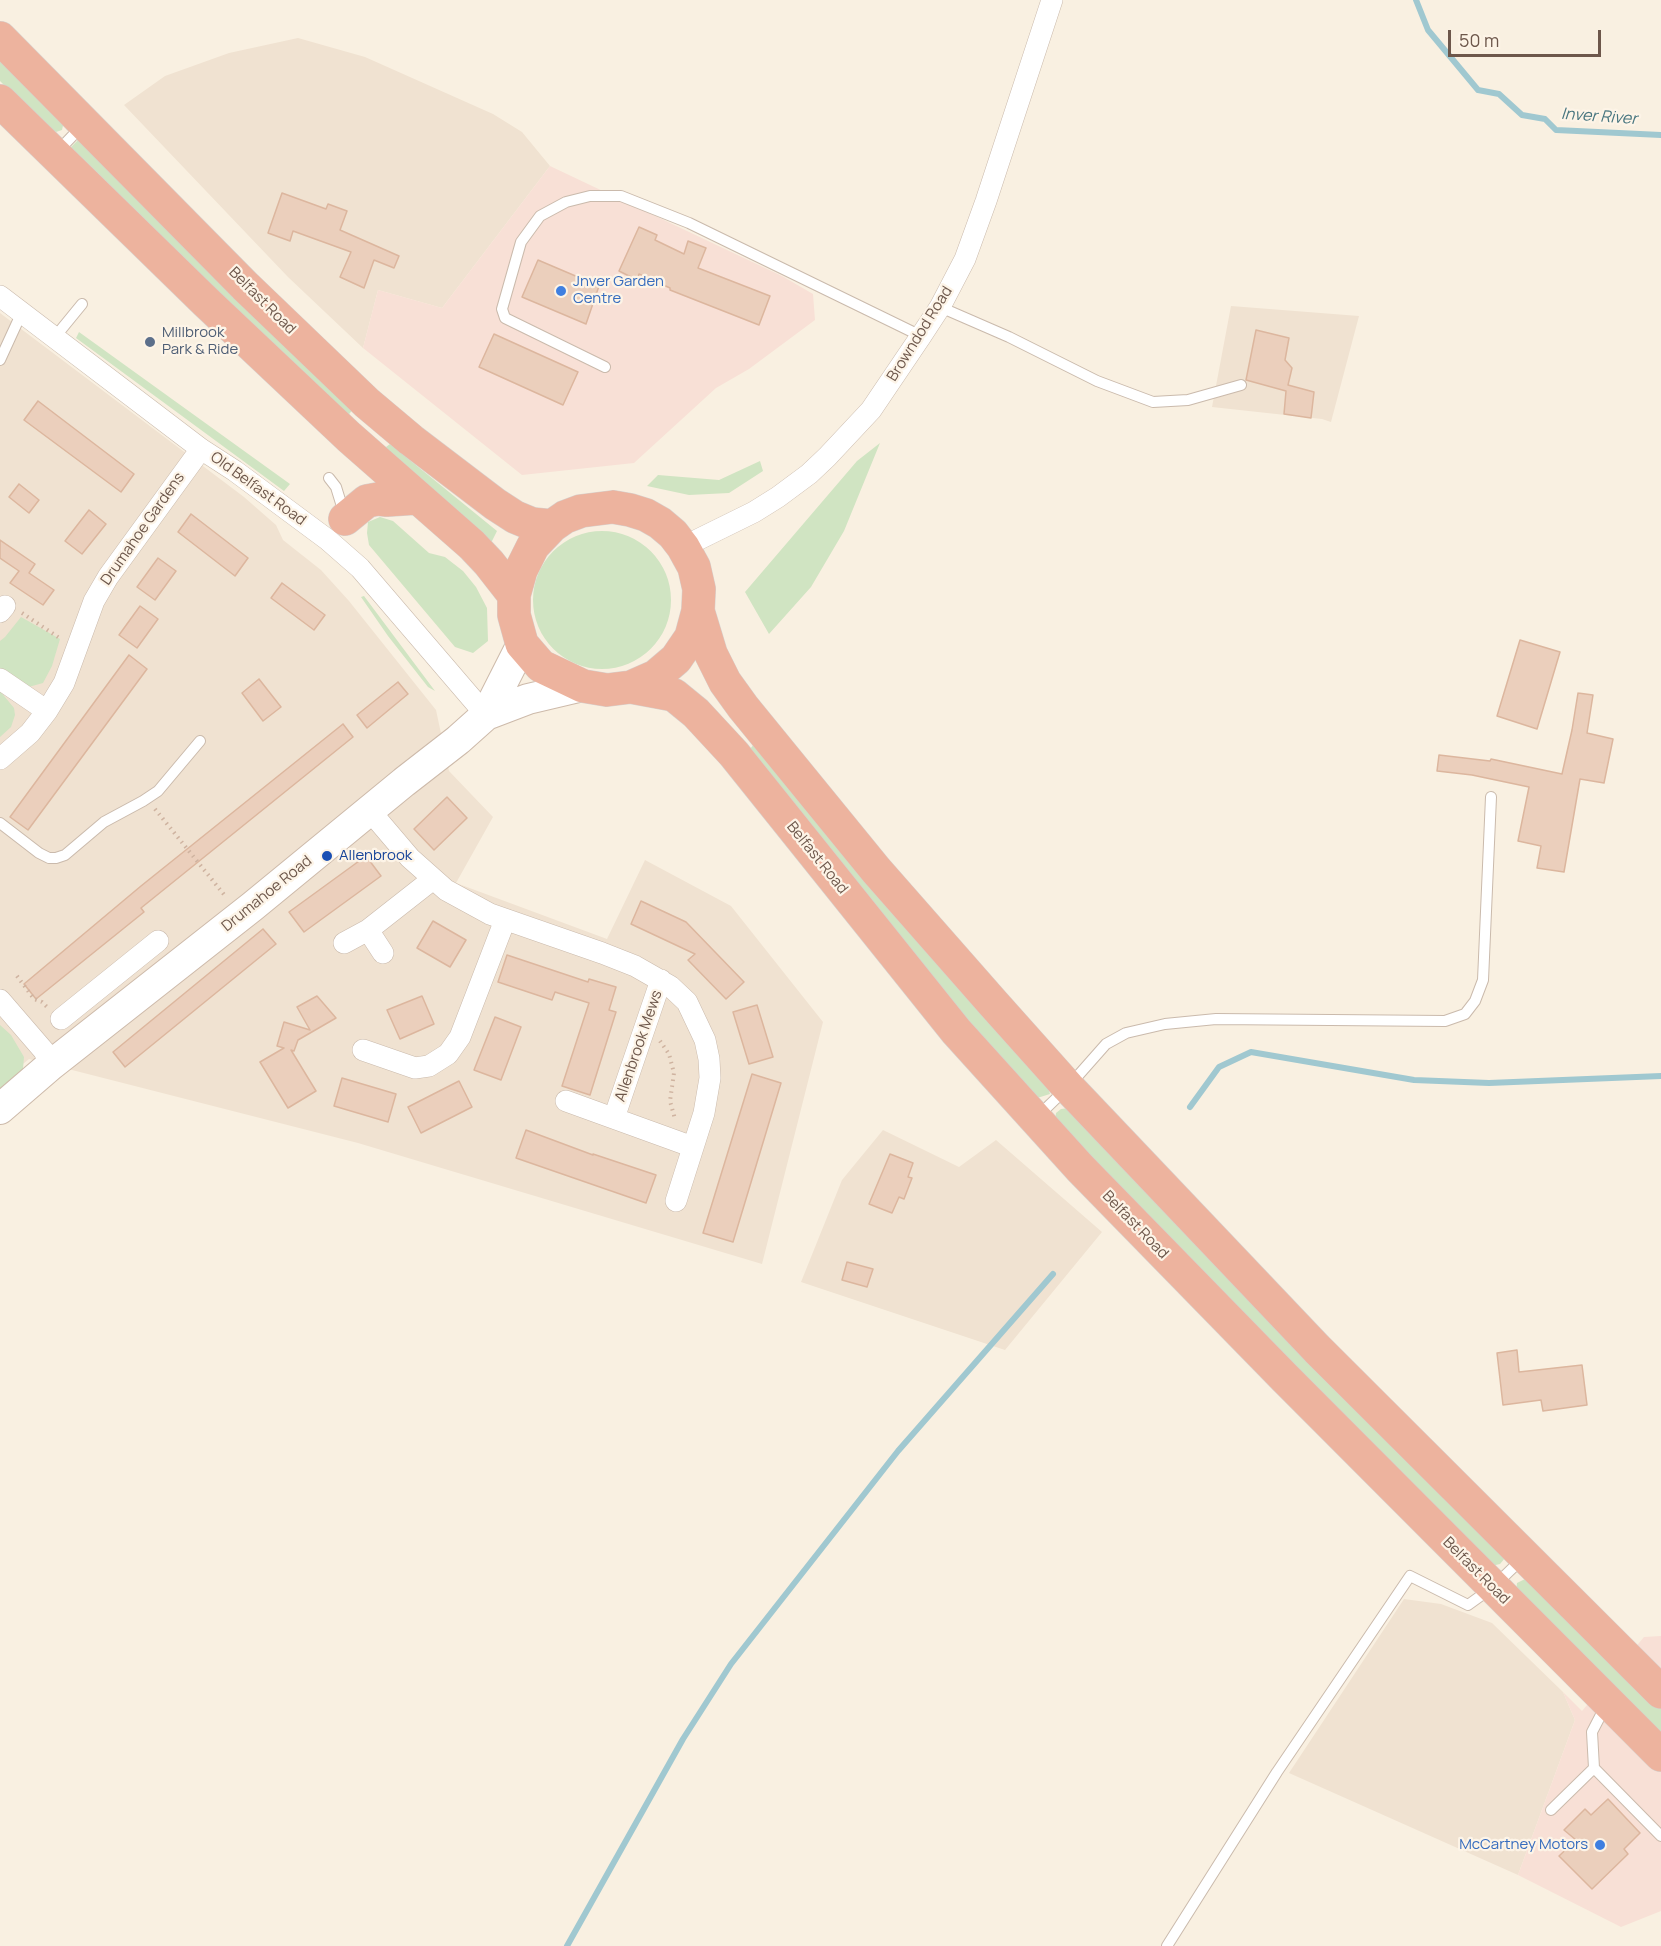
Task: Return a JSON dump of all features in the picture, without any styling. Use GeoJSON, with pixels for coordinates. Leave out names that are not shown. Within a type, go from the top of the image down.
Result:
{"type":"FeatureCollection","features":[{"type":"Feature","properties":{"kind":"highway","name":"Belfast Road"},"geometry":{"type":"LineString","coordinates":[[0,38],[279,318],[402,433],[460,479],[515,517],[532,524],[552,526]]}},
{"type":"Feature","properties":{"kind":"highway"},"geometry":{"type":"LineString","coordinates":[[0,100],[206,302],[349,437],[472,545],[514,595]]}},
{"type":"Feature","properties":{"kind":"highway"},"geometry":{"type":"LineString","coordinates":[[336,530],[367,501],[417,498]]}},
{"type":"Feature","properties":{"kind":"highway"},"geometry":{"type":"LineString","coordinates":[[597,508],[622,508],[646,515],[660,523],[683,547],[694,567],[699,589],[698,611],[691,637],[676,659],[656,676],[631,687],[607,690],[583,686],[541,666],[522,644],[514,615],[514,595],[521,570],[533,546],[552,526],[565,517],[581,511],[597,508]]}},
{"type":"Feature","properties":{"kind":"highway"},"geometry":{"type":"LineString","coordinates":[[698,611],[711,654],[725,682],[743,707],[876,870],[1068,1087],[1317,1349],[1524,1557],[1657,1682]]}},
{"type":"Feature","properties":{"kind":"highway","name":"Belfast Road"},"geometry":{"type":"LineString","coordinates":[[631,687],[674,695],[696,713],[733,753],[956,1031],[1080,1168],[1661,1755]]}},
{"type":"Feature","properties":{"kind":"main road","name":"Drumahoe Road"},"geometry":{"type":"LineString","coordinates":[[486,715],[522,644]]}},
{"type":"Feature","properties":{"kind":"main road","name":"Drumahoe Road"},"geometry":{"type":"LineString","coordinates":[[0,1109],[51,1065],[159,982],[486,715],[528,699],[583,686]]}},
{"type":"Feature","properties":{"kind":"street","name":"Browndod Road"},"geometry":{"type":"LineString","coordinates":[[683,547],[754,513],[809,474],[871,410],[921,336],[940,307],[964,259],[986,201],[1052,0]]}},
{"type":"Feature","properties":{"kind":"street","name":"Old Belfast Road"},"geometry":{"type":"LineString","coordinates":[[0,296],[201,449],[336,530],[360,568],[486,715]]}},
{"type":"Feature","properties":{"kind":"street","name":"Drumahoe Gardens"},"geometry":{"type":"LineString","coordinates":[[0,759],[30,733],[47,711],[64,683],[94,601],[108,577],[201,449]]}},
{"type":"Feature","properties":{"kind":"street"},"geometry":{"type":"LineString","coordinates":[[0,679],[47,711]]}},
{"type":"Feature","properties":{"kind":"street"},"geometry":{"type":"LineString","coordinates":[[370,811],[410,858],[433,879],[462,899],[505,920],[602,953],[661,980]]}},
{"type":"Feature","properties":{"kind":"street"},"geometry":{"type":"LineString","coordinates":[[344,943],[368,930],[433,879]]}},
{"type":"Feature","properties":{"kind":"street"},"geometry":{"type":"LineString","coordinates":[[363,1050],[415,1068],[429,1066],[448,1054],[460,1037],[505,920]]}},
{"type":"Feature","properties":{"kind":"street"},"geometry":{"type":"LineString","coordinates":[[368,930],[383,953]]}},
{"type":"Feature","properties":{"kind":"street"},"geometry":{"type":"LineString","coordinates":[[61,1019],[158,941]]}},
{"type":"Feature","properties":{"kind":"street"},"geometry":{"type":"LineString","coordinates":[[140,956],[159,982]]}},
{"type":"Feature","properties":{"kind":"street","name":"Allenbrook Mews"},"geometry":{"type":"LineString","coordinates":[[614,1118],[661,980],[678,992],[690,1007],[705,1040],[709,1059],[710,1078],[707,1100],[676,1201]]}},
{"type":"Feature","properties":{"kind":"street"},"geometry":{"type":"LineString","coordinates":[[0,1000],[44,1052],[51,1065]]}},
{"type":"Feature","properties":{"kind":"street","name":"Allenbrook Mews"},"geometry":{"type":"LineString","coordinates":[[566,1101],[693,1147]]}},
{"type":"Feature","properties":{"kind":"lane"},"geometry":{"type":"LineString","coordinates":[[55,155],[85,123]]}},
{"type":"Feature","properties":{"kind":"lane"},"geometry":{"type":"LineString","coordinates":[[606,367],[505,318],[501,309],[521,242],[540,216],[566,202],[590,196],[621,196],[689,223],[921,336]]}},
{"type":"Feature","properties":{"kind":"lane"},"geometry":{"type":"LineString","coordinates":[[55,337],[82,304]]}},
{"type":"Feature","properties":{"kind":"lane"},"geometry":{"type":"LineString","coordinates":[[940,307],[1009,337],[1097,381],[1153,402],[1188,400],[1241,386]]}},
{"type":"Feature","properties":{"kind":"lane"},"geometry":{"type":"LineString","coordinates":[[0,360],[22,312]]}},
{"type":"Feature","properties":{"kind":"lane"},"geometry":{"type":"LineString","coordinates":[[329,478],[342,502],[336,530]]}},
{"type":"Feature","properties":{"kind":"lane"},"geometry":{"type":"LineString","coordinates":[[0,823],[49,858],[65,855],[104,822],[158,791],[200,741]]}},
{"type":"Feature","properties":{"kind":"lane"},"geometry":{"type":"LineString","coordinates":[[1035,1119],[1068,1087],[1106,1044],[1126,1033],[1165,1024],[1227,1019],[1445,1021],[1465,1014],[1475,1001],[1483,980],[1491,797]]}},
{"type":"Feature","properties":{"kind":"lane"},"geometry":{"type":"LineString","coordinates":[[1167,1946],[1277,1772],[1410,1576],[1468,1605],[1493,1587],[1524,1557]]}},
{"type":"Feature","properties":{"kind":"lane"},"geometry":{"type":"LineString","coordinates":[[1608,1702],[1592,1732],[1594,1768],[1661,1836]]}},
{"type":"Feature","properties":{"kind":"lane"},"geometry":{"type":"LineString","coordinates":[[1551,1810],[1594,1768]]}},
{"type":"Feature","properties":{"kind":"path"},"geometry":{"type":"LineString","coordinates":[[3,609],[25,614],[76,649]]}},
{"type":"Feature","properties":{"kind":"path"},"geometry":{"type":"LineString","coordinates":[[147,799],[227,898]]}},
{"type":"Feature","properties":{"kind":"path"},"geometry":{"type":"LineString","coordinates":[[17,976],[34,999],[42,1002],[61,1019]]}},
{"type":"Feature","properties":{"kind":"path"},"geometry":{"type":"LineString","coordinates":[[644,1030],[659,1039],[669,1054],[674,1073],[670,1101],[675,1122],[693,1147]]}},
{"type":"Feature","properties":{"kind":"shaded area"},"geometry":{"type":"Polygon","coordinates":[[[298,38],[365,57],[493,114],[522,132],[550,166],[442,308],[378,290],[363,348],[288,277],[124,105],[165,76],[229,53],[298,38]]]}},
{"type":"Feature","properties":{"kind":"shaded area"},"geometry":{"type":"Polygon","coordinates":[[[550,166],[782,276],[813,294],[815,320],[749,369],[716,388],[634,463],[522,475],[363,348],[378,290],[442,308],[550,166]]]}},
{"type":"Feature","properties":{"kind":"shaded area"},"geometry":{"type":"Polygon","coordinates":[[[1231,306],[1359,316],[1331,422],[1322,419],[1212,407],[1231,306]]]}},
{"type":"Feature","properties":{"kind":"shaded area"},"geometry":{"type":"Polygon","coordinates":[[[0,313],[244,497],[276,525],[283,540],[321,570],[349,601],[436,710],[449,771],[493,817],[456,883],[607,939],[645,860],[731,906],[823,1022],[762,1264],[358,1143],[29,1059],[0,1083],[0,313]]]}},
{"type":"Feature","properties":{"kind":"shaded area"},"geometry":{"type":"Polygon","coordinates":[[[883,1130],[959,1167],[996,1140],[1102,1232],[1005,1350],[801,1282],[842,1180],[883,1130]]]}},
{"type":"Feature","properties":{"kind":"shaded area"},"geometry":{"type":"Polygon","coordinates":[[[1404,1599],[1441,1604],[1492,1623],[1563,1692],[1575,1720],[1518,1875],[1289,1773],[1404,1599]]]}},
{"type":"Feature","properties":{"kind":"shaded area","name":"McCartney Motors"},"geometry":{"type":"Polygon","coordinates":[[[1661,1636],[1661,1911],[1621,1927],[1518,1875],[1575,1720],[1563,1692],[1582,1711],[1644,1637],[1661,1636]]]}},
{"type":"Feature","properties":{"kind":"green space"},"geometry":{"type":"Polygon","coordinates":[[[0,57],[64,121],[62,130],[56,132],[48,129],[0,81],[0,57]]]}},
{"type":"Feature","properties":{"kind":"green space"},"geometry":{"type":"Polygon","coordinates":[[[81,137],[353,409],[347,417],[71,147],[81,137]]]}},
{"type":"Feature","properties":{"kind":"green space"},"geometry":{"type":"Polygon","coordinates":[[[79,332],[290,484],[284,491],[76,338],[79,332]]]}},
{"type":"Feature","properties":{"kind":"green space"},"geometry":{"type":"Polygon","coordinates":[[[880,443],[844,531],[811,587],[769,634],[745,592],[857,461],[880,443]]]}},
{"type":"Feature","properties":{"kind":"green space"},"geometry":{"type":"Polygon","coordinates":[[[390,444],[497,531],[491,543],[382,450],[390,444]]]}},
{"type":"Feature","properties":{"kind":"green space"},"geometry":{"type":"Polygon","coordinates":[[[760,461],[763,471],[729,493],[689,495],[647,486],[658,475],[719,480],[760,461]]]}},
{"type":"Feature","properties":{"kind":"green space"},"geometry":{"type":"Polygon","coordinates":[[[380,517],[393,521],[429,553],[445,557],[463,571],[476,587],[487,608],[488,641],[473,653],[455,647],[369,545],[368,522],[380,517]]]}},
{"type":"Feature","properties":{"kind":"green space"},"geometry":{"type":"Polygon","coordinates":[[[602,531],[628,536],[651,551],[666,574],[671,600],[666,626],[651,649],[628,664],[602,669],[576,664],[553,649],[538,626],[533,600],[538,574],[553,551],[576,536],[602,531]]]}},
{"type":"Feature","properties":{"kind":"green space"},"geometry":{"type":"Polygon","coordinates":[[[364,596],[435,691],[428,687],[388,636],[361,597],[364,596]]]}},
{"type":"Feature","properties":{"kind":"green space"},"geometry":{"type":"Polygon","coordinates":[[[21,617],[60,639],[52,666],[43,683],[25,688],[0,672],[0,641],[21,617]]]}},
{"type":"Feature","properties":{"kind":"green space"},"geometry":{"type":"Polygon","coordinates":[[[0,691],[14,708],[15,715],[11,727],[0,737],[0,691]]]}},
{"type":"Feature","properties":{"kind":"green space"},"geometry":{"type":"Polygon","coordinates":[[[755,743],[1046,1081],[1050,1094],[1034,1099],[973,1028],[750,749],[755,743]]]}},
{"type":"Feature","properties":{"kind":"green space"},"geometry":{"type":"Polygon","coordinates":[[[0,1025],[11,1035],[24,1057],[20,1074],[0,1090],[0,1025]]]}},
{"type":"Feature","properties":{"kind":"green space"},"geometry":{"type":"Polygon","coordinates":[[[1069,1108],[1505,1558],[1500,1564],[1487,1567],[1055,1122],[1056,1113],[1061,1109],[1069,1108]]]}},
{"type":"Feature","properties":{"kind":"green space"},"geometry":{"type":"Polygon","coordinates":[[[1525,1579],[1532,1580],[1661,1709],[1661,1739],[1516,1593],[1517,1583],[1525,1579]]]}},
{"type":"Feature","properties":{"kind":"building"},"geometry":{"type":"Polygon","coordinates":[[[282,193],[326,209],[328,204],[347,211],[340,230],[399,256],[394,268],[374,260],[364,288],[340,277],[351,252],[293,231],[290,241],[268,233],[282,193]]]}},
{"type":"Feature","properties":{"kind":"building"},"geometry":{"type":"Polygon","coordinates":[[[639,227],[657,235],[655,240],[684,254],[688,241],[706,248],[698,268],[770,296],[759,325],[670,290],[639,274],[637,280],[619,271],[639,227]]]}},
{"type":"Feature","properties":{"kind":"building","name":"Jnver Garden Centre"},"geometry":{"type":"Polygon","coordinates":[[[538,260],[599,286],[586,324],[522,297],[538,260]]]}},
{"type":"Feature","properties":{"kind":"building"},"geometry":{"type":"Polygon","coordinates":[[[1256,330],[1289,338],[1285,360],[1292,368],[1288,385],[1314,392],[1311,418],[1284,414],[1286,391],[1246,380],[1256,330]]]}},
{"type":"Feature","properties":{"kind":"building"},"geometry":{"type":"Polygon","coordinates":[[[494,334],[578,372],[563,405],[479,367],[494,334]]]}},
{"type":"Feature","properties":{"kind":"building"},"geometry":{"type":"Polygon","coordinates":[[[38,401],[134,474],[121,492],[24,420],[38,401]]]}},
{"type":"Feature","properties":{"kind":"building"},"geometry":{"type":"Polygon","coordinates":[[[19,484],[39,500],[29,513],[9,497],[19,484]]]}},
{"type":"Feature","properties":{"kind":"building"},"geometry":{"type":"Polygon","coordinates":[[[89,510],[106,524],[82,554],[65,541],[89,510]]]}},
{"type":"Feature","properties":{"kind":"building"},"geometry":{"type":"Polygon","coordinates":[[[191,514],[248,558],[235,576],[178,532],[191,514]]]}},
{"type":"Feature","properties":{"kind":"building"},"geometry":{"type":"Polygon","coordinates":[[[0,540],[35,564],[29,573],[54,590],[43,605],[10,583],[19,571],[0,558],[0,540]]]}},
{"type":"Feature","properties":{"kind":"building"},"geometry":{"type":"Polygon","coordinates":[[[158,558],[176,571],[155,600],[137,587],[158,558]]]}},
{"type":"Feature","properties":{"kind":"building"},"geometry":{"type":"Polygon","coordinates":[[[282,583],[325,615],[314,630],[271,598],[282,583]]]}},
{"type":"Feature","properties":{"kind":"building"},"geometry":{"type":"Polygon","coordinates":[[[140,606],[158,619],[137,648],[119,635],[140,606]]]}},
{"type":"Feature","properties":{"kind":"building"},"geometry":{"type":"Polygon","coordinates":[[[1520,640],[1560,652],[1537,729],[1497,716],[1520,640]]]}},
{"type":"Feature","properties":{"kind":"building"},"geometry":{"type":"Polygon","coordinates":[[[129,655],[147,669],[28,830],[10,817],[129,655]]]}},
{"type":"Feature","properties":{"kind":"building"},"geometry":{"type":"Polygon","coordinates":[[[259,679],[281,707],[263,721],[242,693],[259,679]]]}},
{"type":"Feature","properties":{"kind":"building"},"geometry":{"type":"Polygon","coordinates":[[[398,682],[408,694],[367,728],[357,715],[398,682]]]}},
{"type":"Feature","properties":{"kind":"building"},"geometry":{"type":"Polygon","coordinates":[[[1578,693],[1593,695],[1587,733],[1613,739],[1604,783],[1580,779],[1564,872],[1537,868],[1541,846],[1518,841],[1529,787],[1472,775],[1437,771],[1439,755],[1490,761],[1491,759],[1562,774],[1578,693]]]}},
{"type":"Feature","properties":{"kind":"building"},"geometry":{"type":"Polygon","coordinates":[[[343,724],[353,737],[141,908],[144,912],[36,999],[24,984],[141,886],[343,724]]]}},
{"type":"Feature","properties":{"kind":"building"},"geometry":{"type":"Polygon","coordinates":[[[447,797],[467,818],[434,850],[414,829],[447,797]]]}},
{"type":"Feature","properties":{"kind":"building"},"geometry":{"type":"Polygon","coordinates":[[[366,856],[381,876],[304,932],[289,912],[366,856]]]}},
{"type":"Feature","properties":{"kind":"building"},"geometry":{"type":"Polygon","coordinates":[[[641,901],[686,922],[744,982],[726,999],[688,960],[695,954],[631,924],[641,901]]]}},
{"type":"Feature","properties":{"kind":"building"},"geometry":{"type":"Polygon","coordinates":[[[433,921],[466,940],[450,967],[417,948],[433,921]]]}},
{"type":"Feature","properties":{"kind":"building"},"geometry":{"type":"Polygon","coordinates":[[[263,929],[276,944],[125,1067],[113,1052],[263,929]]]}},
{"type":"Feature","properties":{"kind":"building"},"geometry":{"type":"Polygon","coordinates":[[[507,955],[588,982],[589,979],[616,987],[609,1010],[616,1012],[590,1095],[562,1086],[589,1003],[555,992],[552,1000],[498,982],[507,955]]]}},
{"type":"Feature","properties":{"kind":"building"},"geometry":{"type":"Polygon","coordinates":[[[317,996],[336,1018],[298,1040],[294,1051],[291,1050],[316,1091],[288,1108],[260,1062],[284,1048],[277,1046],[284,1022],[310,1030],[297,1007],[317,996]]]}},
{"type":"Feature","properties":{"kind":"building"},"geometry":{"type":"Polygon","coordinates":[[[422,996],[434,1024],[400,1039],[387,1010],[422,996]]]}},
{"type":"Feature","properties":{"kind":"building"},"geometry":{"type":"Polygon","coordinates":[[[757,1005],[773,1057],[749,1064],[733,1012],[757,1005]]]}},
{"type":"Feature","properties":{"kind":"building"},"geometry":{"type":"Polygon","coordinates":[[[495,1017],[521,1027],[501,1080],[474,1070],[495,1017]]]}},
{"type":"Feature","properties":{"kind":"building"},"geometry":{"type":"Polygon","coordinates":[[[752,1074],[781,1083],[733,1242],[703,1233],[752,1074]]]}},
{"type":"Feature","properties":{"kind":"building"},"geometry":{"type":"Polygon","coordinates":[[[342,1078],[396,1094],[388,1122],[334,1106],[342,1078]]]}},
{"type":"Feature","properties":{"kind":"building"},"geometry":{"type":"Polygon","coordinates":[[[459,1081],[472,1107],[421,1133],[408,1107],[459,1081]]]}},
{"type":"Feature","properties":{"kind":"building"},"geometry":{"type":"Polygon","coordinates":[[[526,1130],[656,1175],[646,1203],[516,1158],[526,1130]]]}},
{"type":"Feature","properties":{"kind":"building"},"geometry":{"type":"Polygon","coordinates":[[[890,1154],[913,1163],[908,1177],[912,1178],[904,1199],[899,1197],[892,1213],[869,1204],[890,1154]]]}},
{"type":"Feature","properties":{"kind":"building"},"geometry":{"type":"Polygon","coordinates":[[[847,1262],[873,1269],[867,1287],[842,1280],[847,1262]]]}},
{"type":"Feature","properties":{"kind":"building"},"geometry":{"type":"Polygon","coordinates":[[[1517,1350],[1519,1372],[1582,1365],[1587,1405],[1543,1411],[1541,1400],[1503,1405],[1497,1353],[1517,1350]]]}},
{"type":"Feature","properties":{"kind":"building","name":"McCartney Motors"},"geometry":{"type":"Polygon","coordinates":[[[1608,1799],[1640,1833],[1624,1849],[1628,1854],[1592,1889],[1559,1856],[1576,1840],[1564,1830],[1585,1809],[1591,1815],[1608,1799]]]}},
{"type":"Feature","properties":{"kind":"waterway","name":"Inver River"},"geometry":{"type":"LineString","coordinates":[[1416,0],[1428,30],[1478,90],[1499,94],[1522,115],[1545,119],[1556,130],[1661,135]]}},
{"type":"Feature","properties":{"kind":"waterway"},"geometry":{"type":"LineString","coordinates":[[1190,1107],[1219,1067],[1251,1052],[1414,1080],[1489,1083],[1661,1076]]}},
{"type":"Feature","properties":{"kind":"waterway"},"geometry":{"type":"LineString","coordinates":[[567,1946],[683,1739],[731,1664],[898,1451],[1053,1274]]}},
{"type":"Feature","properties":{"kind":"place","name":"Jnver Garden Centre"},"geometry":{"type":"Point","coordinates":[561,291]}},
{"type":"Feature","properties":{"kind":"place","name":"Millbrook Park & Ride"},"geometry":{"type":"Point","coordinates":[150,342]}},
{"type":"Feature","properties":{"kind":"place","name":"Allenbrook"},"geometry":{"type":"Point","coordinates":[327,856]}},
{"type":"Feature","properties":{"kind":"place","name":"McCartney Motors"},"geometry":{"type":"Point","coordinates":[1600,1845]}}]}
